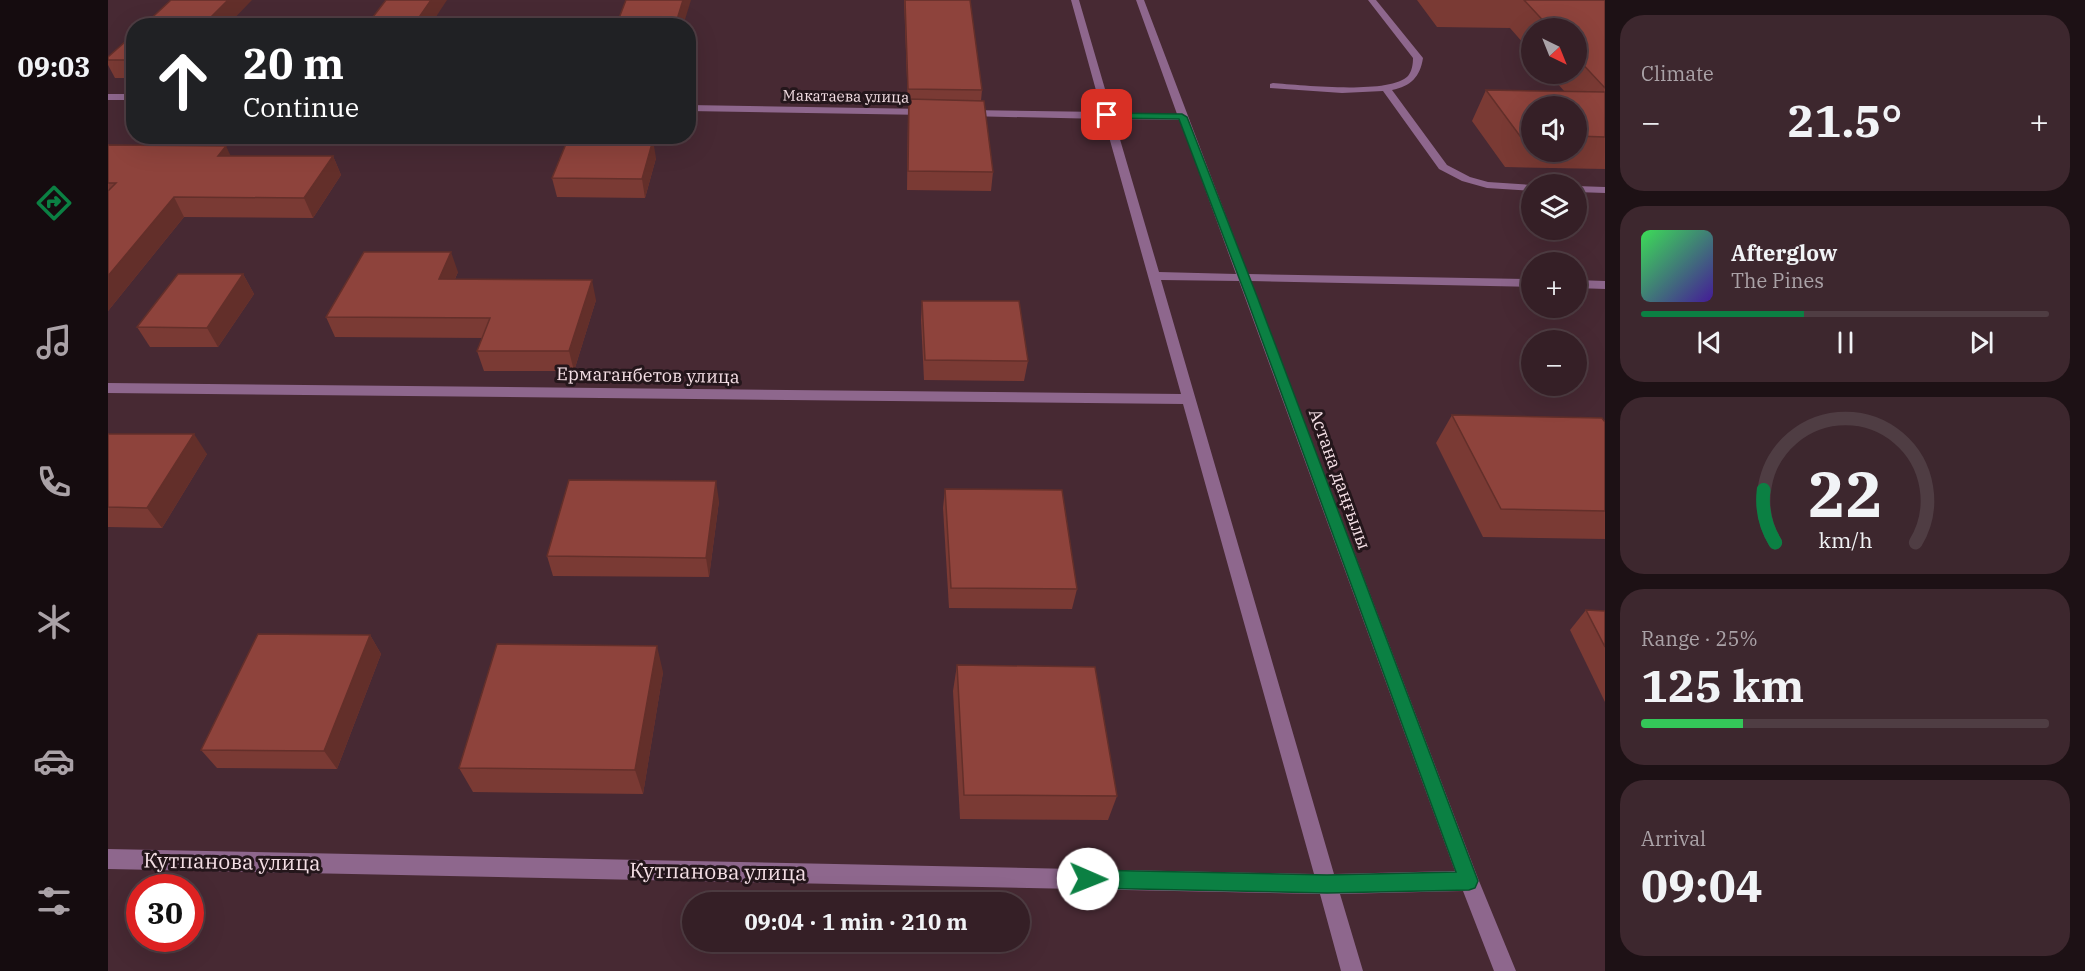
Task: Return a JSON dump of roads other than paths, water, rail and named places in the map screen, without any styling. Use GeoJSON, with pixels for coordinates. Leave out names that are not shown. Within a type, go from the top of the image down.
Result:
{"type":"FeatureCollection","features":[{"type":"Feature","properties":{"kind":"street"},"geometry":{"type":"LineString","coordinates":[[1075,0],[1352,971]]}},
{"type":"Feature","properties":{"kind":"street","name":"Астана даңғылы"},"geometry":{"type":"LineString","coordinates":[[1140,0],[1469,881],[1505,971]]}},
{"type":"Feature","properties":{"kind":"street"},"geometry":{"type":"LineString","coordinates":[[1273,86],[1386,89],[1406,83],[1416,73],[1418,58],[1372,0]]}},
{"type":"Feature","properties":{"kind":"street"},"geometry":{"type":"LineString","coordinates":[[1386,89],[1443,167],[1466,179],[1486,185],[1521,187]]}},
{"type":"Feature","properties":{"kind":"street"},"geometry":{"type":"LineString","coordinates":[[108,97],[126,97]]}},
{"type":"Feature","properties":{"kind":"street","name":"Макатаева улица"},"geometry":{"type":"LineString","coordinates":[[696,108],[940,112]]}},
{"type":"Feature","properties":{"kind":"street"},"geometry":{"type":"LineString","coordinates":[[952,112],[1182,117]]}},
{"type":"Feature","properties":{"kind":"street"},"geometry":{"type":"LineString","coordinates":[[1587,189],[1605,190]]}},
{"type":"Feature","properties":{"kind":"street"},"geometry":{"type":"LineString","coordinates":[[1153,276],[1521,283]]}},
{"type":"Feature","properties":{"kind":"street"},"geometry":{"type":"LineString","coordinates":[[1587,284],[1605,285]]}},
{"type":"Feature","properties":{"kind":"street","name":"Ермаганбетов улица"},"geometry":{"type":"LineString","coordinates":[[108,388],[1189,399]]}},
{"type":"Feature","properties":{"kind":"street","name":"Кутпанова улица"},"geometry":{"type":"LineString","coordinates":[[108,859],[1327,884],[1469,881]]}}]}
